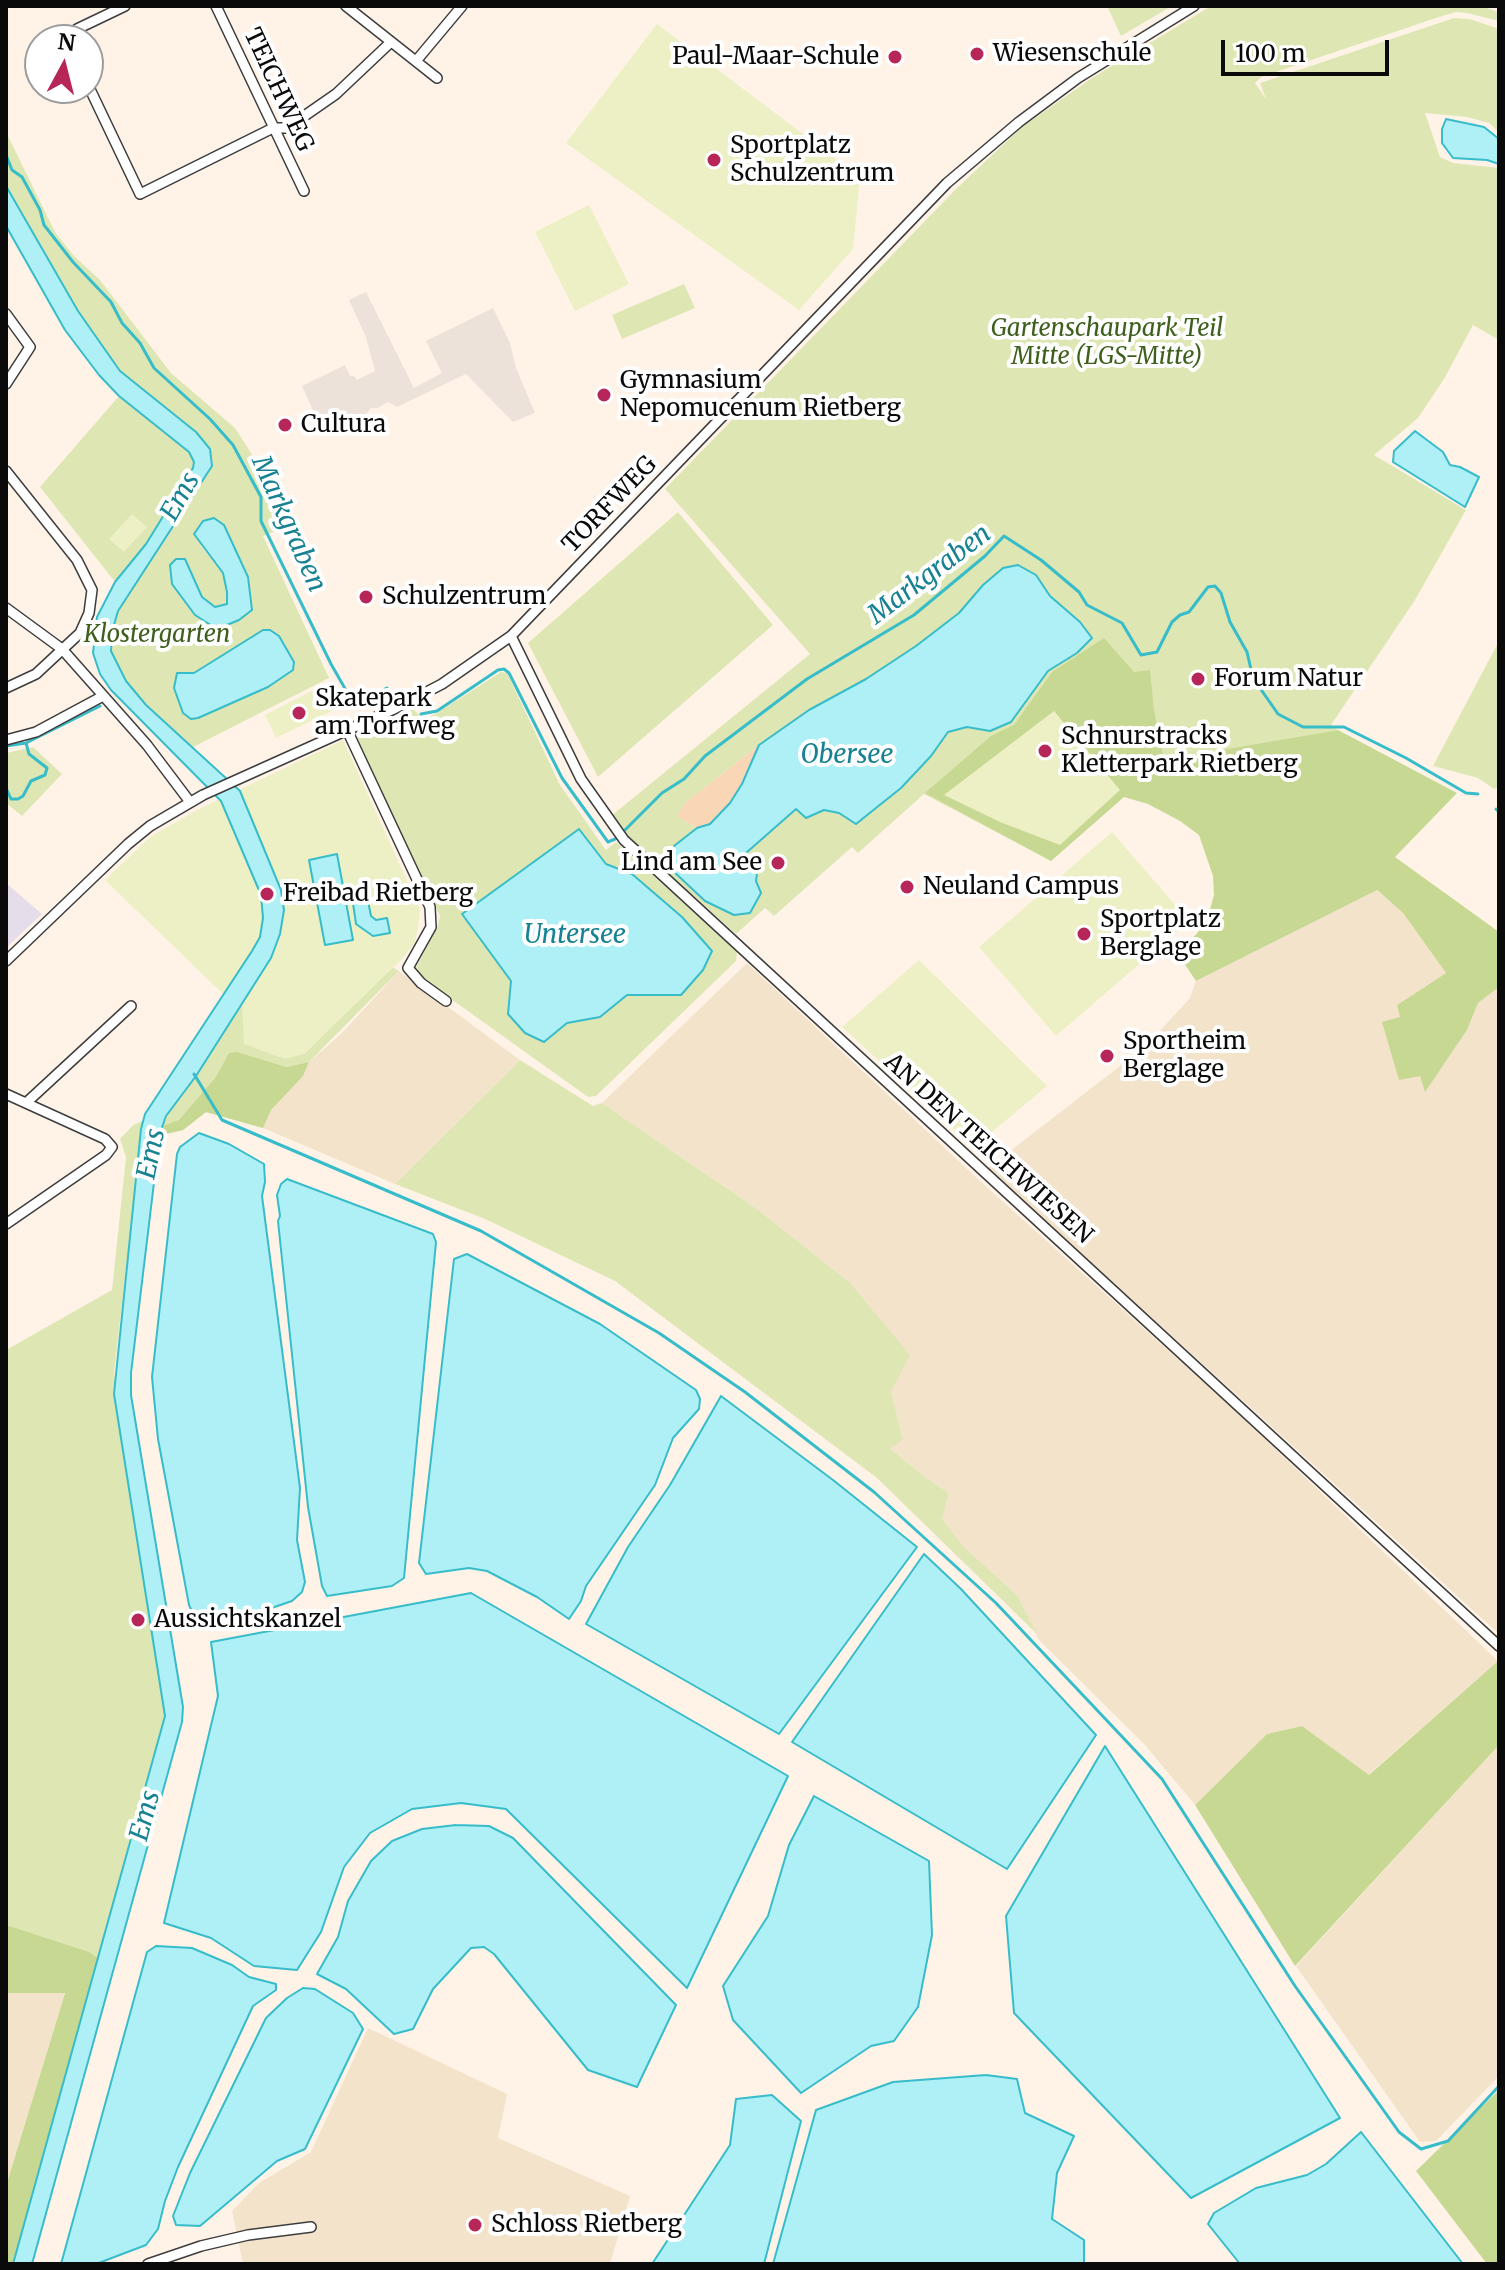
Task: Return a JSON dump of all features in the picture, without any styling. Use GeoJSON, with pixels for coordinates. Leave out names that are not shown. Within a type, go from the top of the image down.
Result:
{"type":"FeatureCollection","features":[{"type":"Feature","properties":{"kind":"street"},"geometry":{"type":"LineString","coordinates":[[87,24],[125,6]]}},
{"type":"Feature","properties":{"kind":"street","name":"TEICHWEG"},"geometry":{"type":"LineString","coordinates":[[216,6],[304,191]]}},
{"type":"Feature","properties":{"kind":"street"},"geometry":{"type":"LineString","coordinates":[[346,6],[437,78]]}},
{"type":"Feature","properties":{"kind":"street"},"geometry":{"type":"LineString","coordinates":[[416,61],[462,6]]}},
{"type":"Feature","properties":{"kind":"street","name":"TORFWEG"},"geometry":{"type":"LineString","coordinates":[[6,961],[128,844],[187,798],[203,795],[392,710],[442,684],[511,636],[947,183],[1019,122],[1078,78],[1194,6]]}},
{"type":"Feature","properties":{"kind":"street"},"geometry":{"type":"LineString","coordinates":[[97,104],[140,194],[273,128],[287,128],[336,94],[391,42]]}},
{"type":"Feature","properties":{"kind":"street"},"geometry":{"type":"LineString","coordinates":[[6,314],[30,347],[6,384]]}},
{"type":"Feature","properties":{"kind":"street"},"geometry":{"type":"LineString","coordinates":[[6,471],[77,560],[92,590],[89,613],[80,633],[36,674],[6,688]]}},
{"type":"Feature","properties":{"kind":"street"},"geometry":{"type":"LineString","coordinates":[[6,608],[62,649],[147,745],[187,798]]}},
{"type":"Feature","properties":{"kind":"street","name":"AN DEN TEICHWIESEN"},"geometry":{"type":"LineString","coordinates":[[511,636],[581,779],[624,840],[1499,1646]]}},
{"type":"Feature","properties":{"kind":"street"},"geometry":{"type":"LineString","coordinates":[[6,740],[36,732],[103,696]]}},
{"type":"Feature","properties":{"kind":"street"},"geometry":{"type":"LineString","coordinates":[[347,730],[430,907],[431,927],[408,968],[421,983],[446,1001]]}},
{"type":"Feature","properties":{"kind":"street"},"geometry":{"type":"LineString","coordinates":[[26,1103],[131,1006]]}},
{"type":"Feature","properties":{"kind":"street"},"geometry":{"type":"LineString","coordinates":[[6,1094],[105,1139],[112,1147],[106,1155],[6,1224]]}},
{"type":"Feature","properties":{"kind":"street"},"geometry":{"type":"LineString","coordinates":[[148,2264],[236,2238],[311,2227]]}},
{"type":"Feature","properties":{"kind":"shaded area"},"geometry":{"type":"Polygon","coordinates":[[[366,292],[414,388],[442,373],[426,341],[493,308],[510,343],[516,368],[535,413],[513,422],[466,374],[397,407],[388,402],[371,408],[356,421],[344,418],[337,429],[321,428],[302,386],[345,365],[350,376],[357,380],[375,371],[366,337],[349,300],[366,292]]]}},
{"type":"Feature","properties":{"kind":"shaded area"},"geometry":{"type":"Polygon","coordinates":[[[6,883],[42,914],[6,948],[6,883]]]}},
{"type":"Feature","properties":{"kind":"shaded area"},"geometry":{"type":"Polygon","coordinates":[[[1376,890],[1403,913],[1446,973],[1397,1005],[1425,1090],[1467,1030],[1478,1003],[1499,987],[1499,1634],[988,1168],[1146,1046],[1190,998],[1196,981],[1376,890]]]}},
{"type":"Feature","properties":{"kind":"shaded area"},"geometry":{"type":"Polygon","coordinates":[[[747,963],[980,1181],[1231,1407],[1498,1661],[1368,1775],[1302,1726],[1267,1734],[1195,1805],[1144,1744],[1039,1640],[1017,1595],[964,1547],[942,1519],[949,1493],[889,1447],[903,1440],[891,1391],[849,1282],[757,1209],[602,1103],[747,963]]]}},
{"type":"Feature","properties":{"kind":"shaded area"},"geometry":{"type":"Polygon","coordinates":[[[399,971],[520,1060],[395,1184],[263,1128],[271,1110],[302,1076],[309,1062],[341,1034],[399,971]]]}},
{"type":"Feature","properties":{"kind":"shaded area"},"geometry":{"type":"Polygon","coordinates":[[[1499,1745],[1499,2076],[1436,2141],[1420,2142],[1296,1966],[1499,1745]]]}},
{"type":"Feature","properties":{"kind":"shaded area"},"geometry":{"type":"Polygon","coordinates":[[[65,1992],[6,2186],[6,1993],[65,1992]]]}},
{"type":"Feature","properties":{"kind":"shaded area"},"geometry":{"type":"Polygon","coordinates":[[[368,2028],[507,2094],[498,2138],[630,2196],[610,2264],[243,2264],[232,2211],[259,2183],[311,2152],[368,2028]]]}},
{"type":"Feature","properties":{"kind":"green space"},"geometry":{"type":"Polygon","coordinates":[[[1107,6],[1172,6],[1121,36],[1107,6]]]}},
{"type":"Feature","properties":{"kind":"green space","name":"Gartenschaupark Teil Mitte (LGS-Mitte)"},"geometry":{"type":"Polygon","coordinates":[[[1211,6],[1480,6],[1499,12],[1499,21],[1456,12],[1261,77],[1255,83],[1266,99],[1260,83],[1454,18],[1470,19],[1499,29],[1499,132],[1489,123],[1467,117],[1425,113],[1440,157],[1453,163],[1499,168],[1499,340],[1473,325],[1444,379],[1418,418],[1374,455],[1466,510],[1415,600],[1331,725],[1338,730],[1164,761],[1051,861],[924,794],[858,853],[852,847],[774,916],[765,908],[736,934],[631,840],[611,816],[810,654],[665,489],[956,189],[1022,127],[1092,78],[1211,6]],[[1003,568],[983,585],[959,613],[916,646],[866,679],[809,710],[759,745],[685,803],[677,816],[697,828],[674,846],[761,893],[746,853],[796,808],[839,813],[856,824],[901,788],[931,756],[948,732],[967,727],[990,731],[1011,722],[1048,671],[1077,653],[1080,622],[1050,596],[1036,575],[1003,568]]]}},
{"type":"Feature","properties":{"kind":"green space","name":"Sportplatz Schulzentrum"},"geometry":{"type":"Polygon","coordinates":[[[657,24],[860,177],[853,249],[799,310],[566,143],[657,24]]]}},
{"type":"Feature","properties":{"kind":"green space","name":"Klostergarten"},"geometry":{"type":"Polygon","coordinates":[[[6,132],[55,232],[74,256],[100,280],[171,373],[235,428],[257,462],[275,471],[298,522],[263,536],[329,678],[193,747],[146,705],[126,681],[111,651],[112,632],[118,611],[210,449],[196,432],[120,371],[78,311],[6,186],[6,132]],[[200,545],[223,573],[227,604],[215,607],[202,597],[189,569],[172,584],[195,615],[217,629],[248,577],[200,545]],[[263,630],[194,673],[186,675],[179,672],[174,688],[181,710],[189,718],[198,718],[265,688],[292,671],[286,646],[279,636],[263,630]]]}},
{"type":"Feature","properties":{"kind":"green space"},"geometry":{"type":"Polygon","coordinates":[[[589,205],[629,284],[575,311],[535,232],[589,205]]]}},
{"type":"Feature","properties":{"kind":"green space"},"geometry":{"type":"Polygon","coordinates":[[[684,284],[695,308],[622,339],[612,315],[684,284]]]}},
{"type":"Feature","properties":{"kind":"green space"},"geometry":{"type":"Polygon","coordinates":[[[119,396],[190,452],[194,462],[146,544],[115,582],[40,487],[119,396]]]}},
{"type":"Feature","properties":{"kind":"green space"},"geometry":{"type":"Polygon","coordinates":[[[678,512],[773,625],[598,777],[528,643],[678,512]]]}},
{"type":"Feature","properties":{"kind":"green space"},"geometry":{"type":"Polygon","coordinates":[[[132,514],[147,527],[124,552],[109,539],[132,514]]]}},
{"type":"Feature","properties":{"kind":"green space"},"geometry":{"type":"Polygon","coordinates":[[[1104,638],[1134,672],[1150,670],[1164,760],[1338,730],[1457,793],[1395,857],[1499,932],[1499,987],[1478,1003],[1467,1030],[1425,1092],[1420,1076],[1399,1080],[1382,1022],[1400,1017],[1397,1005],[1446,973],[1403,913],[1377,890],[1196,981],[1178,954],[1199,931],[1209,913],[1214,895],[1213,876],[1199,835],[1180,821],[1148,804],[1124,797],[1051,861],[925,793],[991,736],[1014,725],[1052,672],[1104,638]]]}},
{"type":"Feature","properties":{"kind":"green space"},"geometry":{"type":"Polygon","coordinates":[[[1499,641],[1499,787],[1494,789],[1478,778],[1433,766],[1499,641]]]}},
{"type":"Feature","properties":{"kind":"green space"},"geometry":{"type":"Polygon","coordinates":[[[501,672],[507,673],[560,785],[606,850],[616,842],[737,952],[736,961],[596,1096],[588,1097],[423,979],[416,968],[440,916],[356,737],[413,709],[423,719],[501,672]],[[606,864],[511,981],[508,1014],[544,1042],[567,1023],[601,1017],[627,995],[658,996],[632,874],[606,864]]]}},
{"type":"Feature","properties":{"kind":"green space","name":"Skatepark am Torfweg"},"geometry":{"type":"Polygon","coordinates":[[[323,685],[334,710],[276,738],[265,715],[323,685]]]}},
{"type":"Feature","properties":{"kind":"green space","name":"Schnurstracks Kletterpark Rietberg"},"geometry":{"type":"Polygon","coordinates":[[[1054,711],[1120,790],[1060,845],[1000,822],[944,795],[1054,711]]]}},
{"type":"Feature","properties":{"kind":"green space","name":"Freibad Rietberg"},"geometry":{"type":"Polygon","coordinates":[[[343,740],[420,909],[418,927],[415,942],[402,959],[304,1054],[285,1059],[244,1044],[242,1004],[221,992],[105,880],[150,837],[197,810],[343,740]]]}},
{"type":"Feature","properties":{"kind":"green space"},"geometry":{"type":"Polygon","coordinates":[[[33,747],[62,774],[22,816],[6,803],[6,753],[33,747]]]}},
{"type":"Feature","properties":{"kind":"green space","name":"Sportplatz Berglage"},"geometry":{"type":"Polygon","coordinates":[[[1112,832],[1189,921],[1056,1036],[979,947],[1112,832]]]}},
{"type":"Feature","properties":{"kind":"green space"},"geometry":{"type":"Polygon","coordinates":[[[919,960],[1047,1086],[974,1147],[842,1027],[919,960]]]}},
{"type":"Feature","properties":{"kind":"green space"},"geometry":{"type":"Polygon","coordinates":[[[392,967],[399,971],[309,1062],[286,1067],[263,1128],[206,1112],[183,1130],[160,1133],[166,1116],[242,1004],[304,1054],[392,967]]]}},
{"type":"Feature","properties":{"kind":"green space"},"geometry":{"type":"Polygon","coordinates":[[[237,1052],[286,1067],[309,1062],[303,1076],[271,1110],[263,1128],[206,1112],[183,1130],[160,1133],[163,1126],[179,1120],[216,1077],[229,1053],[237,1052]]]}},
{"type":"Feature","properties":{"kind":"green space"},"geometry":{"type":"Polygon","coordinates":[[[520,1060],[593,1106],[602,1103],[757,1209],[849,1282],[910,1355],[891,1391],[903,1440],[890,1448],[949,1493],[942,1519],[964,1547],[1017,1595],[1037,1634],[877,1478],[615,1281],[485,1219],[395,1184],[520,1060]]]}},
{"type":"Feature","properties":{"kind":"green space"},"geometry":{"type":"Polygon","coordinates":[[[143,1121],[114,1373],[165,1716],[93,1980],[6,1980],[6,1350],[112,1290],[126,1157],[120,1139],[133,1125],[143,1121]]]}},
{"type":"Feature","properties":{"kind":"green space"},"geometry":{"type":"Polygon","coordinates":[[[1498,1661],[1499,1745],[1295,1966],[1195,1805],[1267,1734],[1302,1726],[1369,1775],[1498,1661]]]}},
{"type":"Feature","properties":{"kind":"green space"},"geometry":{"type":"Polygon","coordinates":[[[6,1925],[89,1952],[99,1959],[13,2264],[6,2264],[6,2186],[65,1993],[6,1993],[6,1925]]]}},
{"type":"Feature","properties":{"kind":"green space"},"geometry":{"type":"Polygon","coordinates":[[[1499,2090],[1499,2264],[1487,2264],[1416,2171],[1499,2090]]]}},
{"type":"Feature","properties":{"kind":"sand"},"geometry":{"type":"Polygon","coordinates":[[[759,745],[742,784],[730,803],[710,824],[697,828],[677,816],[685,803],[759,745]]]}},
{"type":"Feature","properties":{"kind":"water"},"geometry":{"type":"Polygon","coordinates":[[[1446,119],[1484,127],[1499,139],[1499,164],[1487,160],[1453,158],[1442,143],[1446,119]]]}},
{"type":"Feature","properties":{"kind":"water","name":"Ems"},"geometry":{"type":"Polygon","coordinates":[[[6,186],[78,311],[120,371],[196,432],[210,449],[212,466],[118,611],[111,651],[126,681],[146,705],[240,791],[281,890],[284,910],[280,934],[271,958],[196,1076],[166,1116],[160,1133],[131,1373],[131,1395],[183,1707],[182,1722],[32,2264],[13,2264],[165,1716],[114,1394],[141,1129],[145,1114],[252,951],[260,937],[263,918],[261,895],[221,801],[111,690],[100,674],[93,653],[97,617],[115,582],[146,544],[194,462],[189,452],[119,396],[65,330],[6,226],[6,186]]]}},
{"type":"Feature","properties":{"kind":"water"},"geometry":{"type":"Polygon","coordinates":[[[1415,431],[1443,452],[1450,465],[1479,477],[1465,507],[1393,462],[1394,451],[1415,431]]]}},
{"type":"Feature","properties":{"kind":"water"},"geometry":{"type":"Polygon","coordinates":[[[214,518],[224,525],[248,577],[252,610],[239,620],[217,629],[195,615],[172,584],[170,565],[176,559],[185,559],[202,597],[215,607],[227,604],[223,573],[194,534],[203,521],[214,518]]]}},
{"type":"Feature","properties":{"kind":"water","name":"Obersee"},"geometry":{"type":"Polygon","coordinates":[[[1018,565],[1036,575],[1050,596],[1080,622],[1092,638],[1077,653],[1048,671],[1011,722],[990,731],[967,727],[948,732],[931,756],[901,788],[856,824],[839,813],[824,810],[806,818],[796,809],[746,853],[758,866],[756,881],[761,893],[750,913],[734,915],[705,901],[672,870],[674,846],[697,828],[710,824],[730,803],[759,745],[809,710],[866,679],[916,646],[959,613],[983,585],[1003,568],[1018,565]]]}},
{"type":"Feature","properties":{"kind":"water"},"geometry":{"type":"Polygon","coordinates":[[[263,630],[270,630],[279,636],[294,662],[293,670],[268,687],[198,718],[191,719],[183,713],[174,688],[177,673],[194,673],[263,630]]]}},
{"type":"Feature","properties":{"kind":"water","name":"Untersee"},"geometry":{"type":"Polygon","coordinates":[[[579,829],[606,864],[632,874],[682,917],[712,951],[703,970],[681,995],[627,995],[600,1017],[567,1023],[544,1042],[525,1033],[508,1014],[511,981],[462,914],[579,829]]]}},
{"type":"Feature","properties":{"kind":"water"},"geometry":{"type":"Polygon","coordinates":[[[337,854],[353,940],[325,945],[309,860],[337,854]]]}},
{"type":"Feature","properties":{"kind":"water"},"geometry":{"type":"Polygon","coordinates":[[[368,901],[371,916],[376,920],[387,918],[390,933],[373,936],[356,924],[353,903],[368,901]]]}},
{"type":"Feature","properties":{"kind":"water"},"geometry":{"type":"Polygon","coordinates":[[[199,1133],[229,1144],[264,1164],[262,1196],[300,1488],[297,1540],[305,1582],[302,1592],[292,1601],[257,1613],[230,1613],[220,1618],[195,1618],[189,1605],[158,1439],[152,1377],[177,1154],[180,1147],[199,1133]]]}},
{"type":"Feature","properties":{"kind":"water"},"geometry":{"type":"Polygon","coordinates":[[[287,1179],[433,1234],[436,1242],[404,1578],[392,1586],[327,1596],[322,1586],[308,1507],[278,1221],[277,1195],[281,1184],[287,1179]]]}},
{"type":"Feature","properties":{"kind":"water"},"geometry":{"type":"Polygon","coordinates":[[[467,1254],[600,1324],[696,1390],[700,1399],[699,1409],[673,1438],[655,1485],[586,1586],[581,1601],[569,1619],[537,1597],[487,1571],[469,1568],[426,1574],[419,1563],[454,1259],[467,1254]]]}},
{"type":"Feature","properties":{"kind":"water"},"geometry":{"type":"Polygon","coordinates":[[[721,1396],[917,1547],[779,1734],[586,1624],[628,1547],[670,1485],[721,1396]]]}},
{"type":"Feature","properties":{"kind":"water"},"geometry":{"type":"Polygon","coordinates":[[[924,1554],[961,1589],[1096,1735],[1007,1869],[792,1742],[924,1554]]]}},
{"type":"Feature","properties":{"kind":"water"},"geometry":{"type":"Polygon","coordinates":[[[471,1593],[788,1776],[687,1988],[506,1809],[461,1803],[412,1809],[370,1833],[344,1867],[321,1932],[297,1970],[254,1966],[211,1938],[164,1923],[218,1696],[211,1642],[471,1593]]]}},
{"type":"Feature","properties":{"kind":"water"},"geometry":{"type":"Polygon","coordinates":[[[1105,1746],[1340,2118],[1191,2198],[1014,2013],[1006,1916],[1105,1746]]]}},
{"type":"Feature","properties":{"kind":"water"},"geometry":{"type":"Polygon","coordinates":[[[814,1796],[929,1861],[932,1935],[918,2007],[894,2041],[871,2046],[801,2093],[733,2020],[723,1986],[768,1916],[789,1845],[814,1796]]]}},
{"type":"Feature","properties":{"kind":"water"},"geometry":{"type":"Polygon","coordinates":[[[456,1825],[489,1826],[513,1838],[676,2005],[637,2087],[588,2070],[494,1954],[484,1947],[471,1948],[433,1989],[413,2029],[394,2034],[346,1989],[317,1974],[338,1937],[348,1901],[371,1861],[392,1841],[422,1829],[456,1825]]]}},
{"type":"Feature","properties":{"kind":"water"},"geometry":{"type":"Polygon","coordinates":[[[156,1946],[192,1948],[232,1965],[249,1977],[276,1984],[276,1990],[253,2006],[178,2167],[158,2229],[146,2245],[96,2264],[61,2264],[147,1952],[156,1946]]]}},
{"type":"Feature","properties":{"kind":"water"},"geometry":{"type":"Polygon","coordinates":[[[303,1988],[315,1989],[353,2013],[363,2029],[305,2149],[277,2161],[200,2226],[176,2225],[173,2216],[190,2173],[266,2018],[303,1988]]]}},
{"type":"Feature","properties":{"kind":"water"},"geometry":{"type":"Polygon","coordinates":[[[986,2075],[1017,2079],[1025,2113],[1074,2136],[1057,2173],[1052,2219],[1084,2240],[1084,2264],[773,2264],[816,2110],[893,2082],[986,2075]]]}},
{"type":"Feature","properties":{"kind":"water"},"geometry":{"type":"Polygon","coordinates":[[[772,2095],[801,2121],[764,2264],[652,2264],[730,2145],[736,2099],[772,2095]]]}},
{"type":"Feature","properties":{"kind":"water"},"geometry":{"type":"Polygon","coordinates":[[[1361,2132],[1463,2264],[1240,2264],[1208,2224],[1214,2213],[1256,2188],[1307,2175],[1326,2164],[1361,2132]]]}},
{"type":"Feature","properties":{"kind":"waterway","name":"Markgraben"},"geometry":{"type":"LineString","coordinates":[[6,155],[12,170],[22,177],[40,210],[44,225],[73,262],[111,302],[154,368],[210,419],[233,445],[261,497],[261,521],[351,699],[357,702],[387,688]]}},
{"type":"Feature","properties":{"kind":"waterway","name":"Markgraben"},"geometry":{"type":"LineString","coordinates":[[625,830],[662,793],[684,779],[705,756],[807,679],[914,615],[985,556],[1004,536],[1041,560],[1079,592],[1087,605],[1122,623],[1141,655],[1157,652],[1172,622],[1189,612],[1208,587],[1215,586],[1247,652],[1253,678],[1278,714],[1303,727],[1344,727],[1466,793],[1478,794]]}},
{"type":"Feature","properties":{"kind":"waterway","name":"Markgraben"},"geometry":{"type":"LineString","coordinates":[[421,714],[437,711],[504,669],[509,673],[562,778],[608,842],[615,839]]}},
{"type":"Feature","properties":{"kind":"waterway"},"geometry":{"type":"LineString","coordinates":[[6,746],[26,743],[100,706]]}},
{"type":"Feature","properties":{"kind":"waterway"},"geometry":{"type":"LineString","coordinates":[[6,788],[11,799],[18,799],[31,781],[45,775],[47,768],[29,754],[26,743]]}},
{"type":"Feature","properties":{"kind":"waterway","name":"Markgraben"},"geometry":{"type":"LineString","coordinates":[[1496,809],[1499,812]]}},
{"type":"Feature","properties":{"kind":"waterway"},"geometry":{"type":"LineString","coordinates":[[194,1074],[222,1120],[481,1231],[659,1333],[745,1392],[874,1492],[996,1603],[1162,1779],[1295,1986],[1399,2132],[1421,2149],[1448,2141],[1499,2086]]}},
{"type":"Feature","properties":{"kind":"place","name":"Wiesenschule"},"geometry":{"type":"Point","coordinates":[977,54]}},
{"type":"Feature","properties":{"kind":"place","name":"Paul-Maar-Schule"},"geometry":{"type":"Point","coordinates":[895,57]}},
{"type":"Feature","properties":{"kind":"place","name":"Sportplatz Schulzentrum"},"geometry":{"type":"Point","coordinates":[714,160]}},
{"type":"Feature","properties":{"kind":"place","name":"Gymnasium Nepomucenum Rietberg"},"geometry":{"type":"Point","coordinates":[604,395]}},
{"type":"Feature","properties":{"kind":"place","name":"Cultura"},"geometry":{"type":"Point","coordinates":[285,425]}},
{"type":"Feature","properties":{"kind":"place","name":"Schulzentrum"},"geometry":{"type":"Point","coordinates":[366,597]}},
{"type":"Feature","properties":{"kind":"place","name":"Forum Natur"},"geometry":{"type":"Point","coordinates":[1198,679]}},
{"type":"Feature","properties":{"kind":"place","name":"Skatepark am Torfweg"},"geometry":{"type":"Point","coordinates":[299,713]}},
{"type":"Feature","properties":{"kind":"place","name":"Schnurstracks Kletterpark Rietberg"},"geometry":{"type":"Point","coordinates":[1045,751]}},
{"type":"Feature","properties":{"kind":"place","name":"Lind am See"},"geometry":{"type":"Point","coordinates":[778,863]}},
{"type":"Feature","properties":{"kind":"place","name":"Neuland Campus"},"geometry":{"type":"Point","coordinates":[907,887]}},
{"type":"Feature","properties":{"kind":"place","name":"Freibad Rietberg"},"geometry":{"type":"Point","coordinates":[267,894]}},
{"type":"Feature","properties":{"kind":"place","name":"Sportplatz Berglage"},"geometry":{"type":"Point","coordinates":[1084,934]}},
{"type":"Feature","properties":{"kind":"place","name":"Sportheim Berglage"},"geometry":{"type":"Point","coordinates":[1107,1056]}},
{"type":"Feature","properties":{"kind":"place","name":"Aussichtskanzel"},"geometry":{"type":"Point","coordinates":[138,1620]}},
{"type":"Feature","properties":{"kind":"place","name":"Schloss Rietberg"},"geometry":{"type":"Point","coordinates":[475,2225]}}]}
